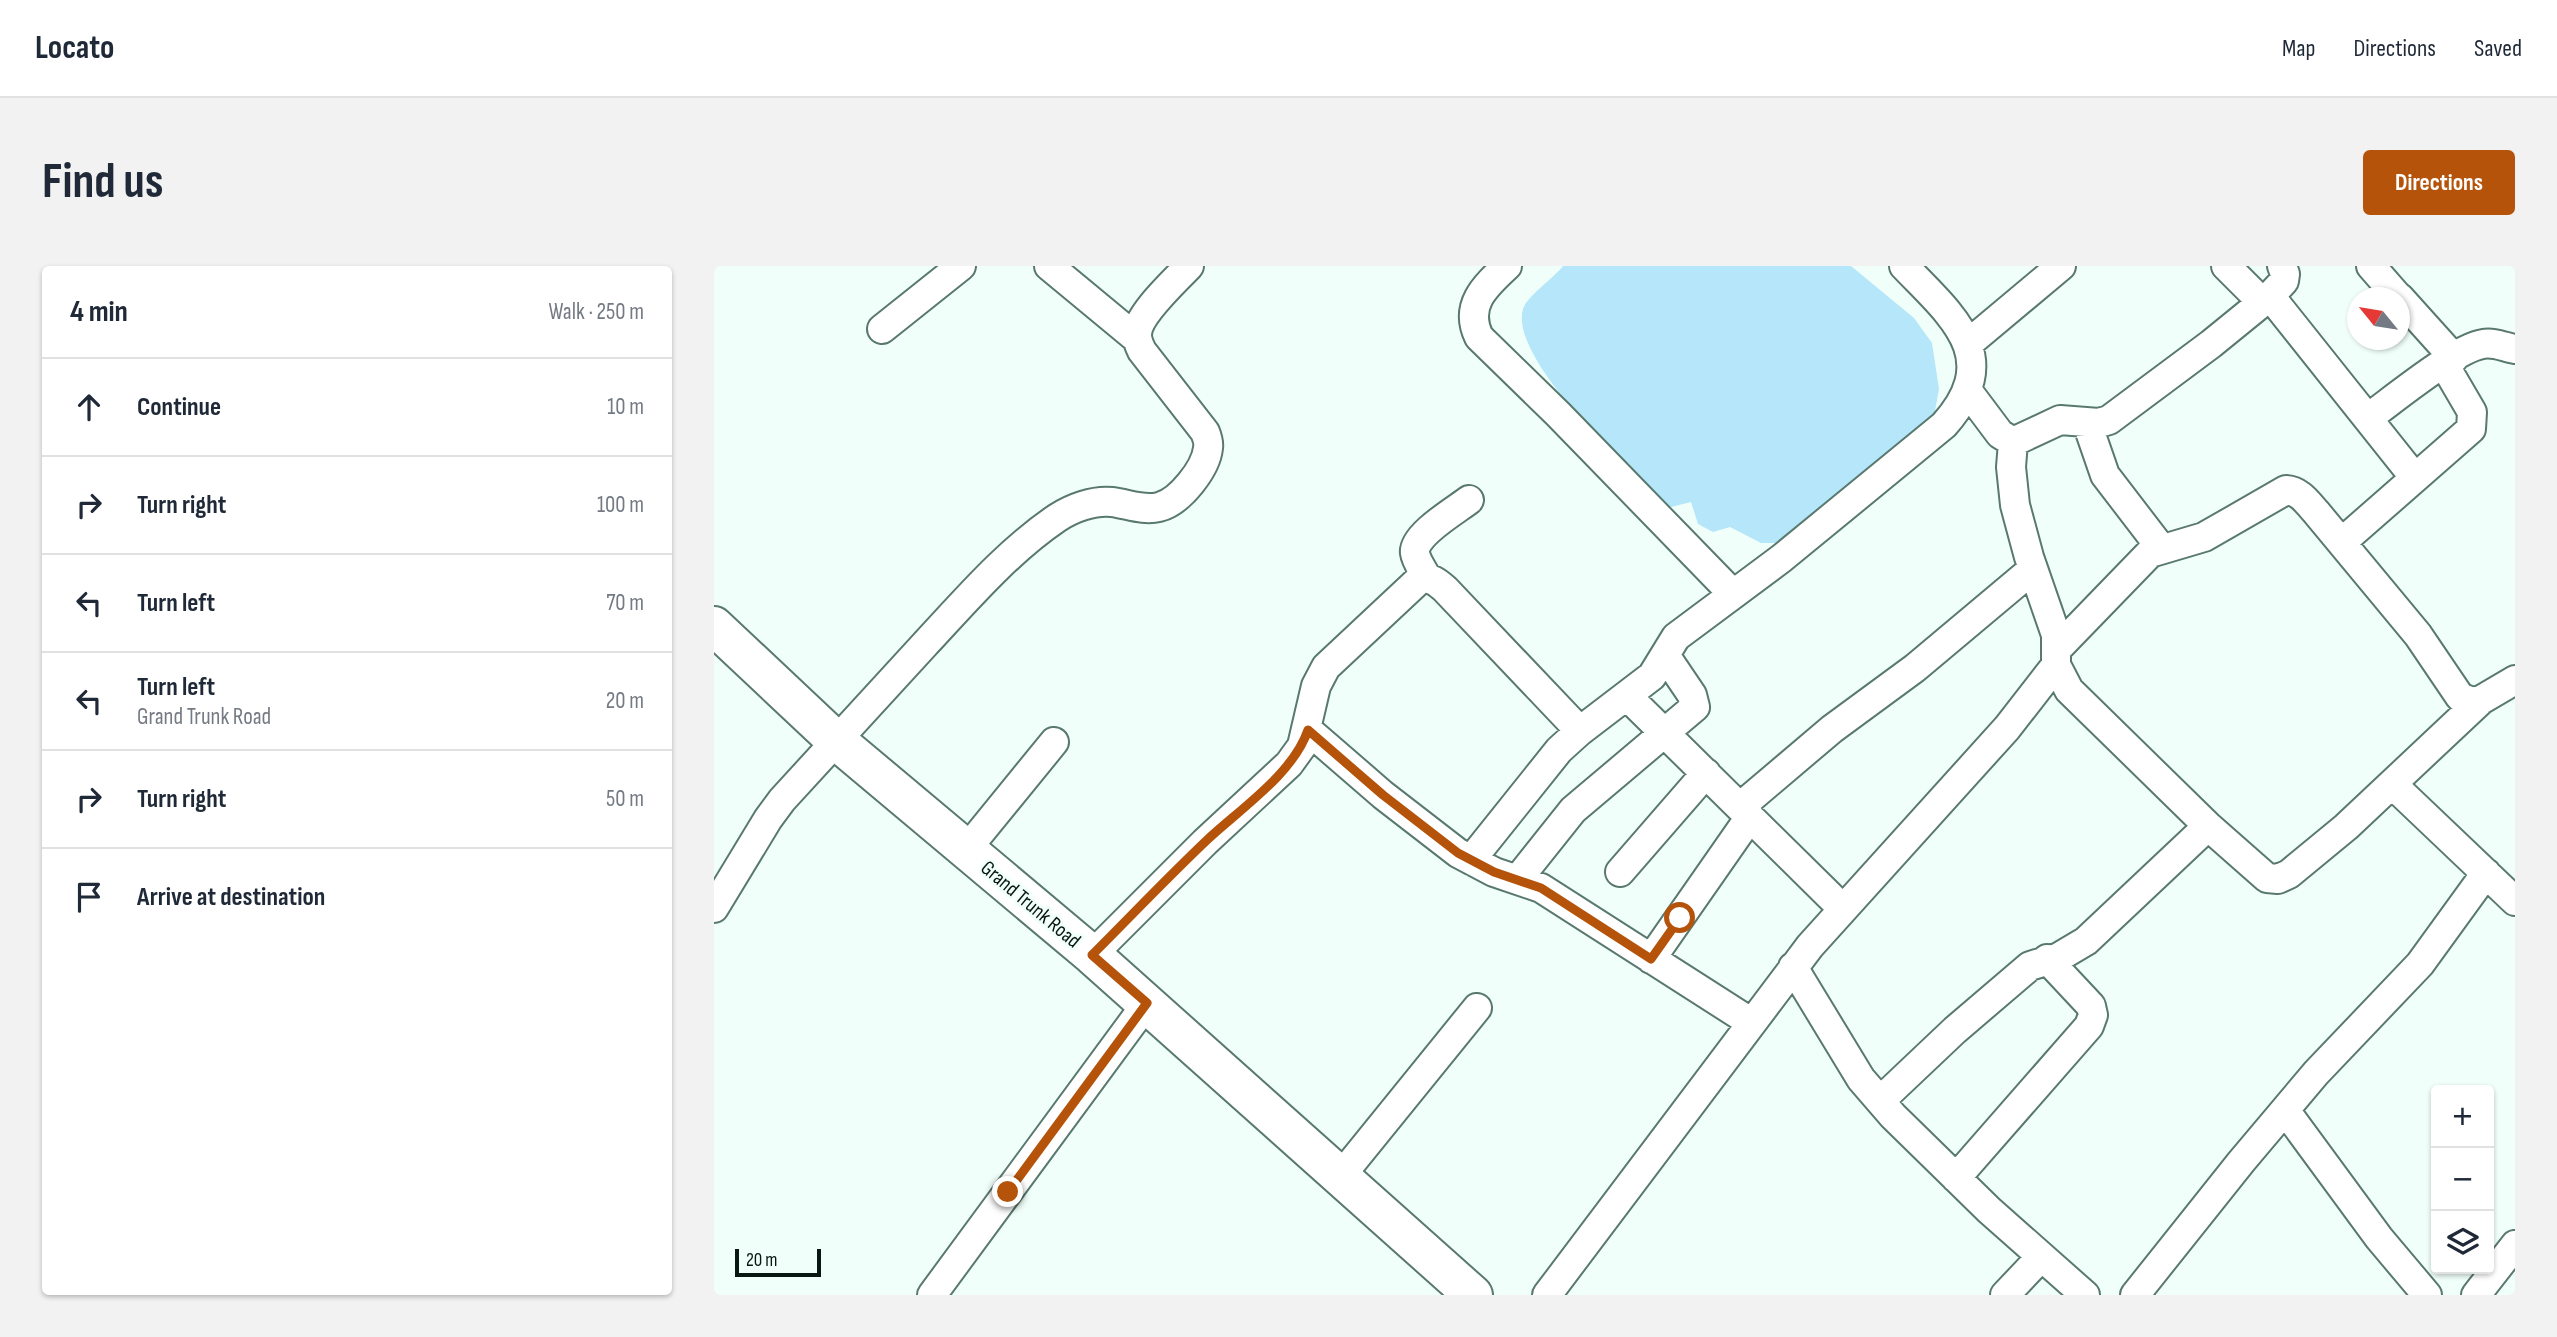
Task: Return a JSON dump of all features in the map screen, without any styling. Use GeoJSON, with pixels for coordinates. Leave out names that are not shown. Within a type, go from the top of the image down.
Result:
{"type":"FeatureCollection","features":[{"type":"Feature","properties":{"kind":"main road","name":"Grand Trunk Road"},"geometry":{"type":"LineString","coordinates":[[714,626],[836,741],[1092,955],[1473,1295]]}},
{"type":"Feature","properties":{"kind":"street"},"geometry":{"type":"LineString","coordinates":[[882,329],[961,266]]}},
{"type":"Feature","properties":{"kind":"street"},"geometry":{"type":"LineString","coordinates":[[714,908],[782,800],[978,587],[1021,546],[1058,517],[1094,503],[1110,502],[1146,509],[1162,507],[1196,477],[1205,461],[1209,446],[1205,432],[1142,351],[1136,338],[1049,266]]}},
{"type":"Feature","properties":{"kind":"street"},"geometry":{"type":"LineString","coordinates":[[1136,338],[1138,326],[1150,309],[1189,266]]}},
{"type":"Feature","properties":{"kind":"street"},"geometry":{"type":"LineString","coordinates":[[1507,266],[1478,298],[1472,313],[1473,325],[1479,337],[1733,594]]}},
{"type":"Feature","properties":{"kind":"street"},"geometry":{"type":"LineString","coordinates":[[1471,860],[1541,770],[1580,731],[1652,676],[1676,637],[1782,558],[1944,425],[1955,413],[1967,390],[1972,363],[1969,343],[1950,314],[1904,266]]}},
{"type":"Feature","properties":{"kind":"street"},"geometry":{"type":"LineString","coordinates":[[1969,343],[2061,266]]}},
{"type":"Feature","properties":{"kind":"street"},"geometry":{"type":"LineString","coordinates":[[2227,266],[2266,299],[2416,478]]}},
{"type":"Feature","properties":{"kind":"street"},"geometry":{"type":"LineString","coordinates":[[2013,442],[2060,420],[2087,423],[2109,421],[2266,299],[2284,281],[2282,266]]}},
{"type":"Feature","properties":{"kind":"street"},"geometry":{"type":"LineString","coordinates":[[2371,266],[2389,287]]}},
{"type":"Feature","properties":{"kind":"street"},"geometry":{"type":"LineString","coordinates":[[2342,542],[2465,435],[2473,421],[2472,412],[2449,361],[2410,312]]}},
{"type":"Feature","properties":{"kind":"street"},"geometry":{"type":"LineString","coordinates":[[2368,418],[2469,348],[2484,344],[2515,349]]}},
{"type":"Feature","properties":{"kind":"street"},"geometry":{"type":"LineString","coordinates":[[1967,390],[2000,434],[2013,442]]}},
{"type":"Feature","properties":{"kind":"street"},"geometry":{"type":"LineString","coordinates":[[2087,423],[2105,475],[2161,548]]}},
{"type":"Feature","properties":{"kind":"street"},"geometry":{"type":"LineString","coordinates":[[2013,442],[2012,488],[2033,569],[2056,635],[2057,656],[2068,690],[2208,826],[2267,878],[2278,880],[2289,874],[2337,835],[2481,700],[2515,680]]}},
{"type":"Feature","properties":{"kind":"street"},"geometry":{"type":"LineString","coordinates":[[1547,1295],[1793,967],[2007,728],[2057,656],[2150,553],[2204,537],[2286,490],[2293,491],[2301,495],[2342,542],[2418,635],[2452,689],[2466,701],[2481,700]]}},
{"type":"Feature","properties":{"kind":"street"},"geometry":{"type":"LineString","coordinates":[[1469,500],[1424,534],[1416,543],[1416,556],[1427,578],[1446,589],[1580,731]]}},
{"type":"Feature","properties":{"kind":"street"},"geometry":{"type":"LineString","coordinates":[[1651,959],[1745,812],[1832,729],[1925,661],[2033,569]]}},
{"type":"Feature","properties":{"kind":"street"},"geometry":{"type":"LineString","coordinates":[[1092,955],[1205,842],[1289,764],[1302,746],[1308,730],[1316,687],[1326,667],[1413,584],[1427,578]]}},
{"type":"Feature","properties":{"kind":"street"},"geometry":{"type":"LineString","coordinates":[[1518,879],[1573,810],[1691,712],[1695,702],[1665,655]]}},
{"type":"Feature","properties":{"kind":"street"},"geometry":{"type":"LineString","coordinates":[[1627,696],[1843,909]]}},
{"type":"Feature","properties":{"kind":"street"},"geometry":{"type":"LineString","coordinates":[[1308,730],[1417,823],[1471,860],[1494,872],[1541,888],[1752,1023]]}},
{"type":"Feature","properties":{"kind":"street"},"geometry":{"type":"LineString","coordinates":[[966,850],[1054,742]]}},
{"type":"Feature","properties":{"kind":"street"},"geometry":{"type":"LineString","coordinates":[[1620,873],[1706,774]]}},
{"type":"Feature","properties":{"kind":"street"},"geometry":{"type":"LineString","coordinates":[[2392,784],[2515,901]]}},
{"type":"Feature","properties":{"kind":"street"},"geometry":{"type":"LineString","coordinates":[[1880,1101],[2030,966],[2067,953],[2086,941],[2208,826]]}},
{"type":"Feature","properties":{"kind":"street"},"geometry":{"type":"LineString","coordinates":[[2135,1295],[2285,1110],[2420,964],[2486,873]]}},
{"type":"Feature","properties":{"kind":"street"},"geometry":{"type":"LineString","coordinates":[[1956,1178],[2089,1026],[2093,1015],[2091,1006],[2047,960]]}},
{"type":"Feature","properties":{"kind":"street"},"geometry":{"type":"LineString","coordinates":[[1793,967],[1861,1079],[1880,1101],[1956,1178],[2085,1295]]}},
{"type":"Feature","properties":{"kind":"street"},"geometry":{"type":"LineString","coordinates":[[932,1295],[1147,1003]]}},
{"type":"Feature","properties":{"kind":"street"},"geometry":{"type":"LineString","coordinates":[[1340,1177],[1477,1008]]}},
{"type":"Feature","properties":{"kind":"street"},"geometry":{"type":"LineString","coordinates":[[2285,1110],[2379,1238],[2427,1295]]}},
{"type":"Feature","properties":{"kind":"street"},"geometry":{"type":"LineString","coordinates":[[2476,1295],[2515,1245]]}},
{"type":"Feature","properties":{"kind":"street"},"geometry":{"type":"LineString","coordinates":[[2005,1295],[2041,1257]]}},
{"type":"Feature","properties":{"kind":"water"},"geometry":{"type":"Polygon","coordinates":[[[1563,266],[1851,266],[1914,318],[1932,343],[1939,389],[1933,422],[1782,543],[1761,543],[1730,527],[1713,532],[1698,524],[1691,502],[1667,508],[1577,414],[1534,356],[1523,330],[1523,309],[1530,298],[1563,266]]]}},
{"type":"Feature","properties":{"kind":"route"},"geometry":{"type":"LineString","coordinates":[[1008,1192],[1147,1003],[1092,955],[1205,842],[1289,764],[1302,746],[1308,730],[1417,823],[1458,853],[1494,872],[1541,888],[1651,959],[1680,918]]}}]}
